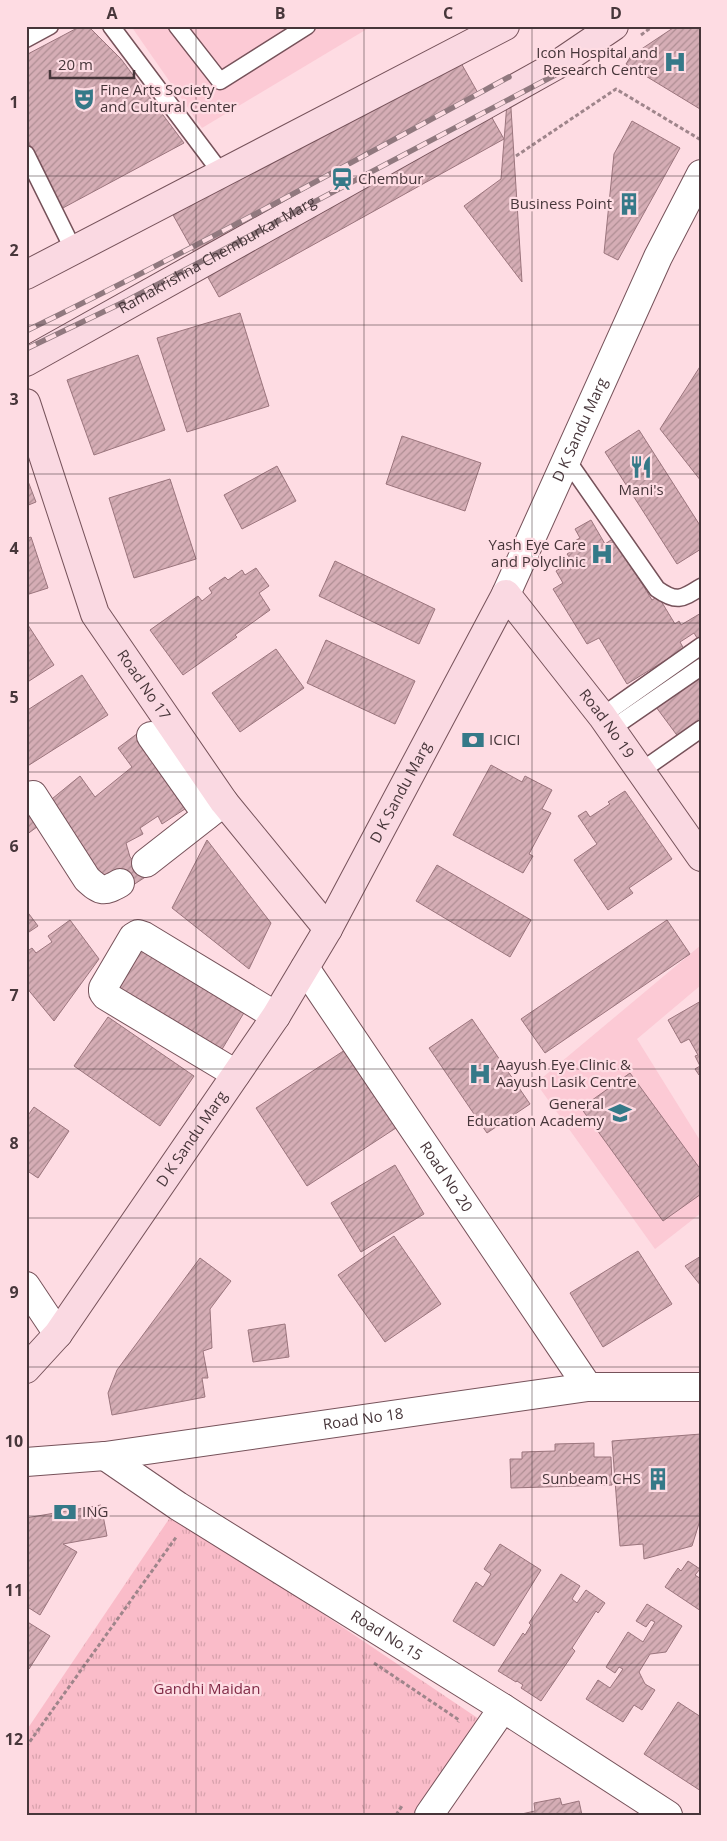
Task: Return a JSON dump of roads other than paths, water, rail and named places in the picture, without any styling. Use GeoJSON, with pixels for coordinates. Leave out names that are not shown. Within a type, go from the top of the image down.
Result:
{"type":"FeatureCollection","features":[{"type":"Feature","properties":{"kind":"main road","name":"Ramakrishna Chemburkar Marg"},"geometry":{"type":"LineString","coordinates":[[26,362],[556,66],[614,26]]}},
{"type":"Feature","properties":{"kind":"main road"},"geometry":{"type":"LineString","coordinates":[[28,270],[74,251],[495,29]]}},
{"type":"Feature","properties":{"kind":"main road","name":"Road No 17"},"geometry":{"type":"LineString","coordinates":[[26,403],[95,614],[186,766],[215,808],[328,929]]}},
{"type":"Feature","properties":{"kind":"main road","name":"Road No 19"},"geometry":{"type":"LineString","coordinates":[[506,594],[606,722],[701,856]]}},
{"type":"Feature","properties":{"kind":"main road","name":"D K Sandu Marg"},"geometry":{"type":"LineString","coordinates":[[26,1369],[58,1334],[276,1016],[328,929],[506,594]]}},
{"type":"Feature","properties":{"kind":"street","name":"D K Sandu Marg"},"geometry":{"type":"LineString","coordinates":[[506,594],[658,257],[701,174]]}},
{"type":"Feature","properties":{"kind":"street"},"geometry":{"type":"LineString","coordinates":[[151,736],[186,766]]}},
{"type":"Feature","properties":{"kind":"street"},"geometry":{"type":"LineString","coordinates":[[33,796],[91,882],[101,890],[108,890],[120,883]]}},
{"type":"Feature","properties":{"kind":"street"},"geometry":{"type":"LineString","coordinates":[[146,863],[215,808]]}},
{"type":"Feature","properties":{"kind":"street"},"geometry":{"type":"LineString","coordinates":[[236,1074],[106,996],[103,988],[133,937],[138,934],[144,936],[276,1016]]}},
{"type":"Feature","properties":{"kind":"street","name":"Road No 20"},"geometry":{"type":"LineString","coordinates":[[305,968],[588,1386]]}},
{"type":"Feature","properties":{"kind":"street"},"geometry":{"type":"LineString","coordinates":[[26,1286],[58,1334]]}},
{"type":"Feature","properties":{"kind":"street","name":"Road No 18"},"geometry":{"type":"LineString","coordinates":[[26,1462],[105,1456],[588,1386],[701,1387]]}},
{"type":"Feature","properties":{"kind":"street","name":"Road No.15"},"geometry":{"type":"LineString","coordinates":[[105,1456],[178,1506],[502,1708],[668,1815]]}},
{"type":"Feature","properties":{"kind":"street"},"geometry":{"type":"LineString","coordinates":[[429,1815],[502,1708]]}},
{"type":"Feature","properties":{"kind":"lane"},"geometry":{"type":"LineString","coordinates":[[26,39],[50,26]]}},
{"type":"Feature","properties":{"kind":"lane"},"geometry":{"type":"LineString","coordinates":[[110,26],[222,174]]}},
{"type":"Feature","properties":{"kind":"lane"},"geometry":{"type":"LineString","coordinates":[[177,26],[220,80],[308,26]]}},
{"type":"Feature","properties":{"kind":"lane"},"geometry":{"type":"LineString","coordinates":[[26,154],[74,251]]}},
{"type":"Feature","properties":{"kind":"lane"},"geometry":{"type":"LineString","coordinates":[[567,460],[657,589],[665,595],[684,598],[701,587]]}},
{"type":"Feature","properties":{"kind":"lane"},"geometry":{"type":"LineString","coordinates":[[606,722],[701,646]]}},
{"type":"Feature","properties":{"kind":"lane"},"geometry":{"type":"LineString","coordinates":[[606,722],[701,667]]}},
{"type":"Feature","properties":{"kind":"lane"},"geometry":{"type":"LineString","coordinates":[[641,771],[701,729]]}},
{"type":"Feature","properties":{"kind":"railway"},"geometry":{"type":"LineString","coordinates":[[26,349],[128,300],[557,74]]}},
{"type":"Feature","properties":{"kind":"railway"},"geometry":{"type":"LineString","coordinates":[[26,331],[329,175],[509,77]]}},
{"type":"Feature","properties":{"kind":"place","name":"Icon Hospital and Research Centre"},"geometry":{"type":"Point","coordinates":[675,62]}},
{"type":"Feature","properties":{"kind":"place","name":"Fine Arts Society and Cultural Center"},"geometry":{"type":"Point","coordinates":[84,99]}},
{"type":"Feature","properties":{"kind":"place","name":"Chembur"},"geometry":{"type":"Point","coordinates":[342,179]}},
{"type":"Feature","properties":{"kind":"place","name":"Business Point"},"geometry":{"type":"Point","coordinates":[629,204]}},
{"type":"Feature","properties":{"kind":"place","name":"Mani's"},"geometry":{"type":"Point","coordinates":[641,467]}},
{"type":"Feature","properties":{"kind":"place","name":"Yash Eye Care and Polyclinic"},"geometry":{"type":"Point","coordinates":[602,554]}},
{"type":"Feature","properties":{"kind":"place","name":"ICICI"},"geometry":{"type":"Point","coordinates":[473,740]}},
{"type":"Feature","properties":{"kind":"place","name":"Aayush Eye Clinic & Aayush Lasik Centre"},"geometry":{"type":"Point","coordinates":[480,1074]}},
{"type":"Feature","properties":{"kind":"place","name":"General Education Academy"},"geometry":{"type":"Point","coordinates":[620,1113]}},
{"type":"Feature","properties":{"kind":"place","name":"Sunbeam CHS"},"geometry":{"type":"Point","coordinates":[658,1479]}},
{"type":"Feature","properties":{"kind":"place","name":"ING"},"geometry":{"type":"Point","coordinates":[65,1512]}},
{"type":"Feature","properties":{"kind":"park label","name":"Gandhi Maidan"},"geometry":{"type":"Point","coordinates":[207,1689]}}]}
